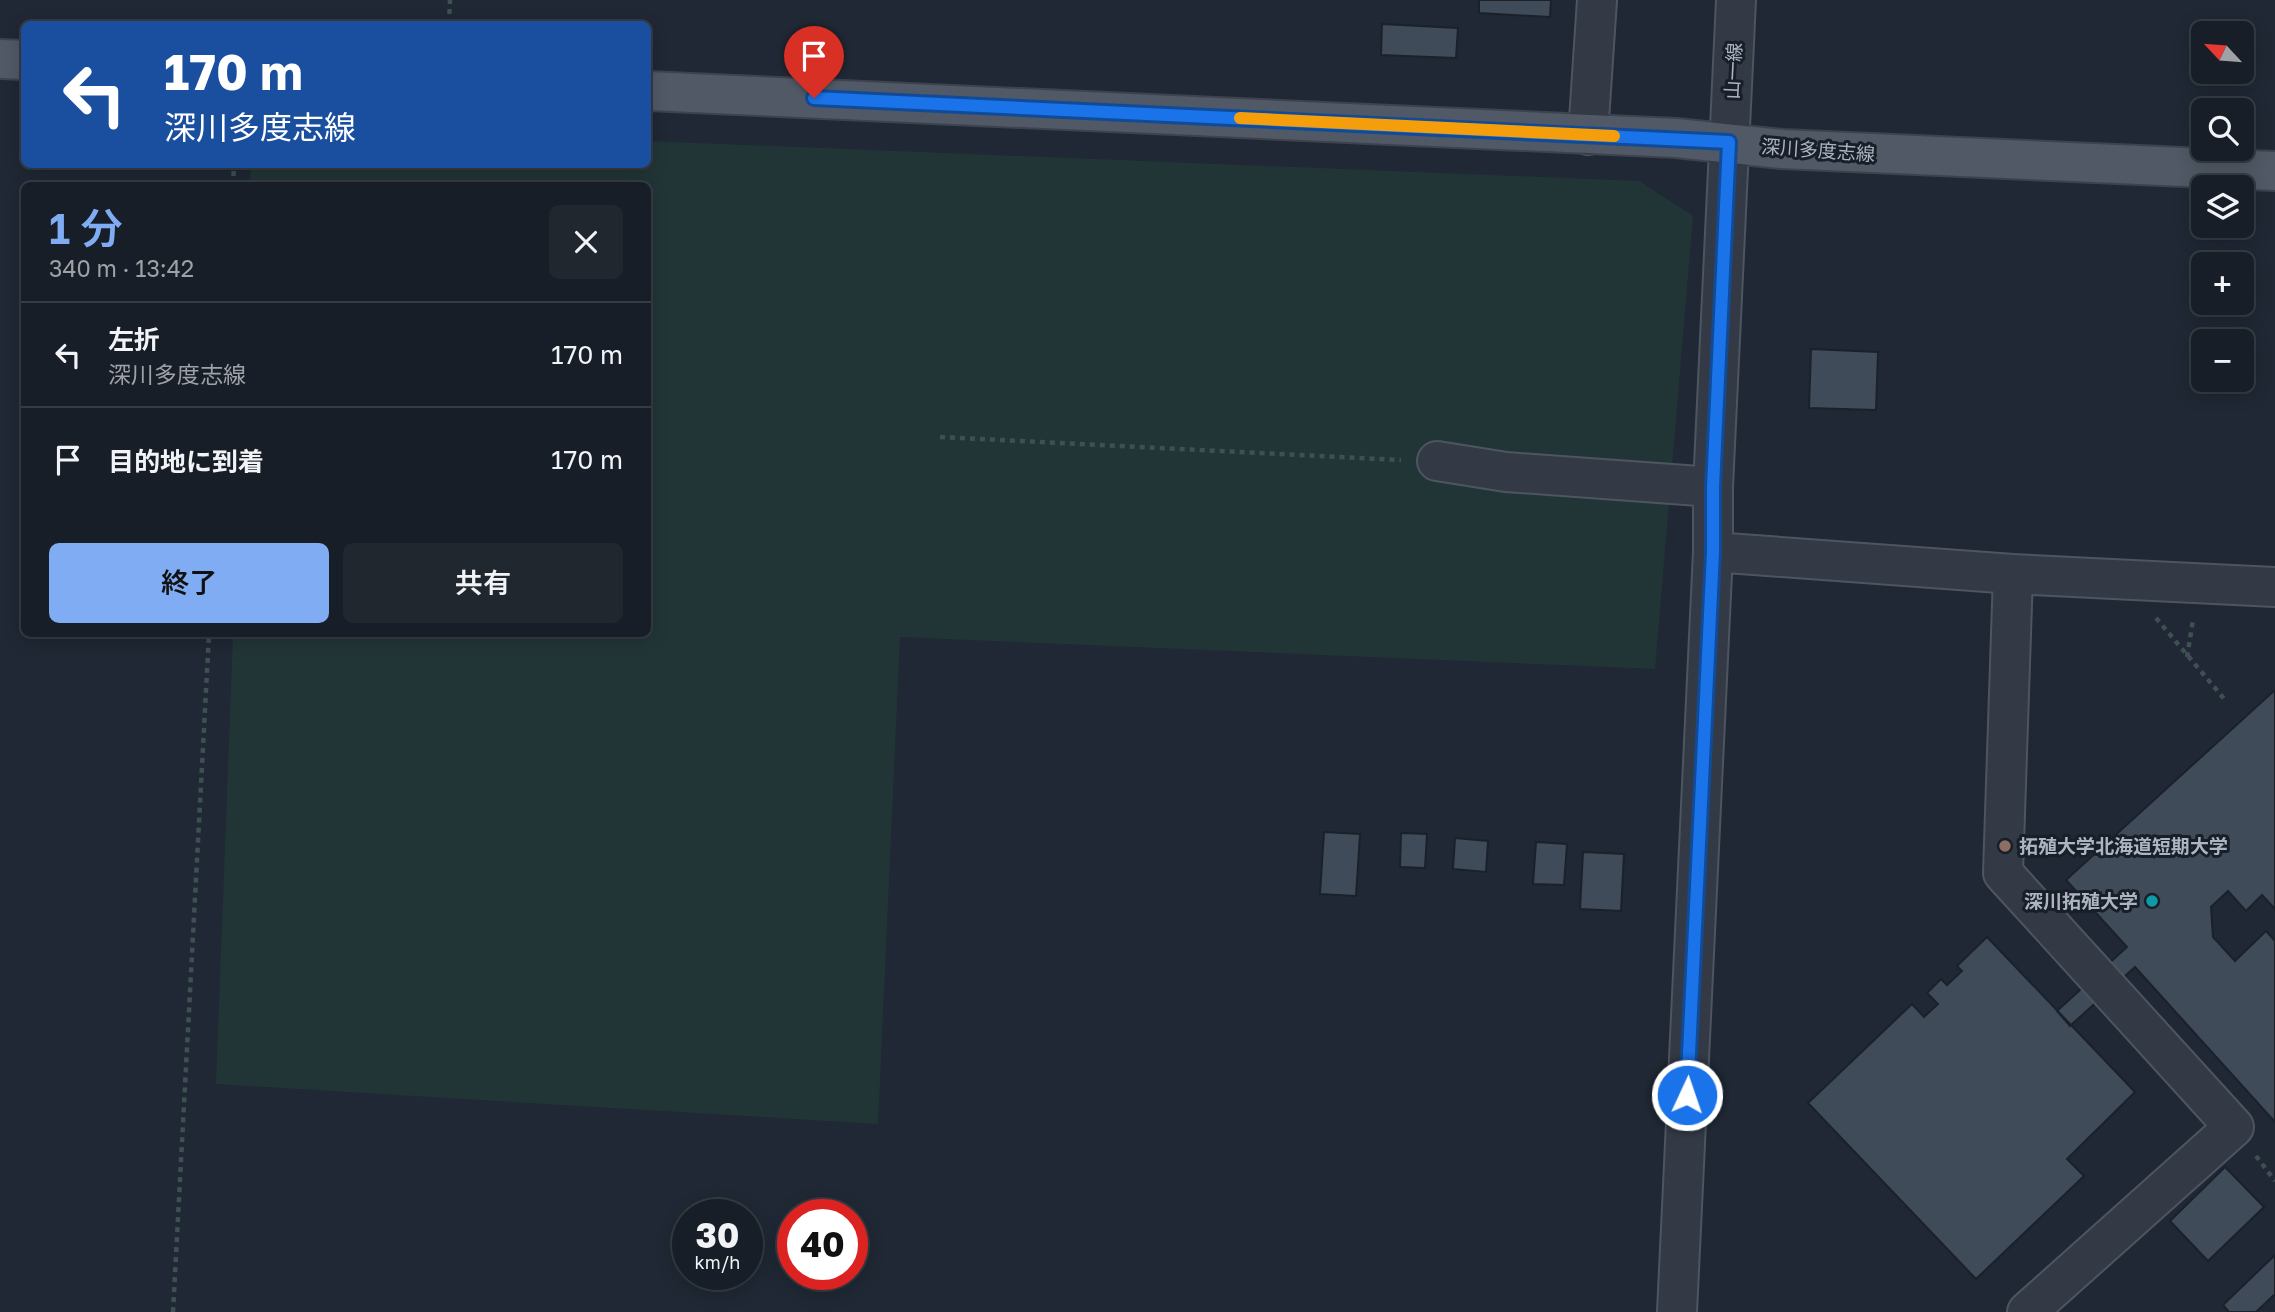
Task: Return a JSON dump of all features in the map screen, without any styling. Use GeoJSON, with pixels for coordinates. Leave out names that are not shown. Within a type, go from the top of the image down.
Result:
{"type":"FeatureCollection","features":[{"type":"Feature","properties":{"kind":"main road"},"geometry":{"type":"LineString","coordinates":[[0,59],[21,60]]}},
{"type":"Feature","properties":{"kind":"main road","name":"深川多度志線"},"geometry":{"type":"LineString","coordinates":[[651,90],[1729,142],[1782,149],[2275,171]]}},
{"type":"Feature","properties":{"kind":"street"},"geometry":{"type":"LineString","coordinates":[[1588,135],[1597,0]]}},
{"type":"Feature","properties":{"kind":"street","name":"山一線"},"geometry":{"type":"LineString","coordinates":[[1677,1312],[1736,0]]}},
{"type":"Feature","properties":{"kind":"street"},"geometry":{"type":"LineString","coordinates":[[1437,461],[1506,472],[1713,487]]}},
{"type":"Feature","properties":{"kind":"street"},"geometry":{"type":"LineString","coordinates":[[1713,552],[2013,573],[2275,587]]}},
{"type":"Feature","properties":{"kind":"street"},"geometry":{"type":"LineString","coordinates":[[2013,573],[2003,873],[2234,1127],[2027,1312]]}},
{"type":"Feature","properties":{"kind":"path"},"geometry":{"type":"LineString","coordinates":[[449,21],[450,0]]}},
{"type":"Feature","properties":{"kind":"path"},"geometry":{"type":"LineString","coordinates":[[940,437],[1437,461]]}},
{"type":"Feature","properties":{"kind":"path"},"geometry":{"type":"LineString","coordinates":[[2187,657],[2195,609]]}},
{"type":"Feature","properties":{"kind":"path"},"geometry":{"type":"LineString","coordinates":[[2154,617],[2226,701]]}},
{"type":"Feature","properties":{"kind":"path"},"geometry":{"type":"LineString","coordinates":[[173,1312],[209,637]]}},
{"type":"Feature","properties":{"kind":"shaded area"},"geometry":{"type":"Polygon","coordinates":[[[651,141],[1639,181],[1693,216],[1655,669],[900,637],[878,1124],[216,1084],[233,637],[651,637],[651,182],[250,182],[251,168],[651,168],[651,141]]]}},
{"type":"Feature","properties":{"kind":"building"},"geometry":{"type":"Polygon","coordinates":[[[1479,0],[1551,0],[1550,17],[1479,13],[1479,0]]]}},
{"type":"Feature","properties":{"kind":"building"},"geometry":{"type":"Polygon","coordinates":[[[1382,24],[1458,28],[1456,58],[1381,55],[1382,24]]]}},
{"type":"Feature","properties":{"kind":"building"},"geometry":{"type":"Polygon","coordinates":[[[1811,349],[1878,352],[1876,410],[1809,408],[1811,349]]]}},
{"type":"Feature","properties":{"kind":"building","name":"深川拓殖大学"},"geometry":{"type":"Polygon","coordinates":[[[2275,690],[2275,909],[2262,895],[2246,911],[2228,891],[2211,907],[2213,937],[2235,961],[2266,931],[2275,941],[2275,1122],[2135,967],[2070,1026],[2057,1011],[2127,947],[2066,880],[2275,690]]]}},
{"type":"Feature","properties":{"kind":"building"},"geometry":{"type":"Polygon","coordinates":[[[1324,832],[1360,834],[1356,896],[1320,894],[1324,832]]]}},
{"type":"Feature","properties":{"kind":"building"},"geometry":{"type":"Polygon","coordinates":[[[1401,833],[1427,834],[1425,868],[1400,867],[1401,833]]]}},
{"type":"Feature","properties":{"kind":"building"},"geometry":{"type":"Polygon","coordinates":[[[1455,838],[1488,841],[1486,872],[1453,869],[1455,838]]]}},
{"type":"Feature","properties":{"kind":"building"},"geometry":{"type":"Polygon","coordinates":[[[1536,842],[1567,844],[1564,885],[1533,884],[1536,842]]]}},
{"type":"Feature","properties":{"kind":"building"},"geometry":{"type":"Polygon","coordinates":[[[1583,852],[1624,854],[1621,911],[1580,909],[1583,852]]]}},
{"type":"Feature","properties":{"kind":"building"},"geometry":{"type":"Polygon","coordinates":[[[1987,937],[2135,1092],[2067,1159],[2084,1176],[1976,1279],[1808,1103],[1912,1004],[1924,1017],[1938,1004],[1927,993],[1941,979],[1947,985],[1962,971],[1957,966],[1987,937]]]}},
{"type":"Feature","properties":{"kind":"building"},"geometry":{"type":"Polygon","coordinates":[[[2225,1167],[2264,1207],[2208,1261],[2170,1221],[2225,1167]]]}},
{"type":"Feature","properties":{"kind":"building"},"geometry":{"type":"Polygon","coordinates":[[[2275,1255],[2275,1294],[2256,1312],[2229,1312],[2223,1305],[2275,1255]]]}},
{"type":"Feature","properties":{"kind":"slow traffic"},"geometry":{"type":"LineString","coordinates":[[1240,118],[1614,136]]}},
{"type":"Feature","properties":{"kind":"place","name":"拓殖大学北海道短期大学"},"geometry":{"type":"Point","coordinates":[2005,846]}},
{"type":"Feature","properties":{"kind":"place","name":"深川拓殖大学"},"geometry":{"type":"Point","coordinates":[2152,901]}},
{"type":"Feature","properties":{"kind":"route"},"geometry":{"type":"LineString","coordinates":[[814,98],[1729,142],[1687,1095]]}}]}
